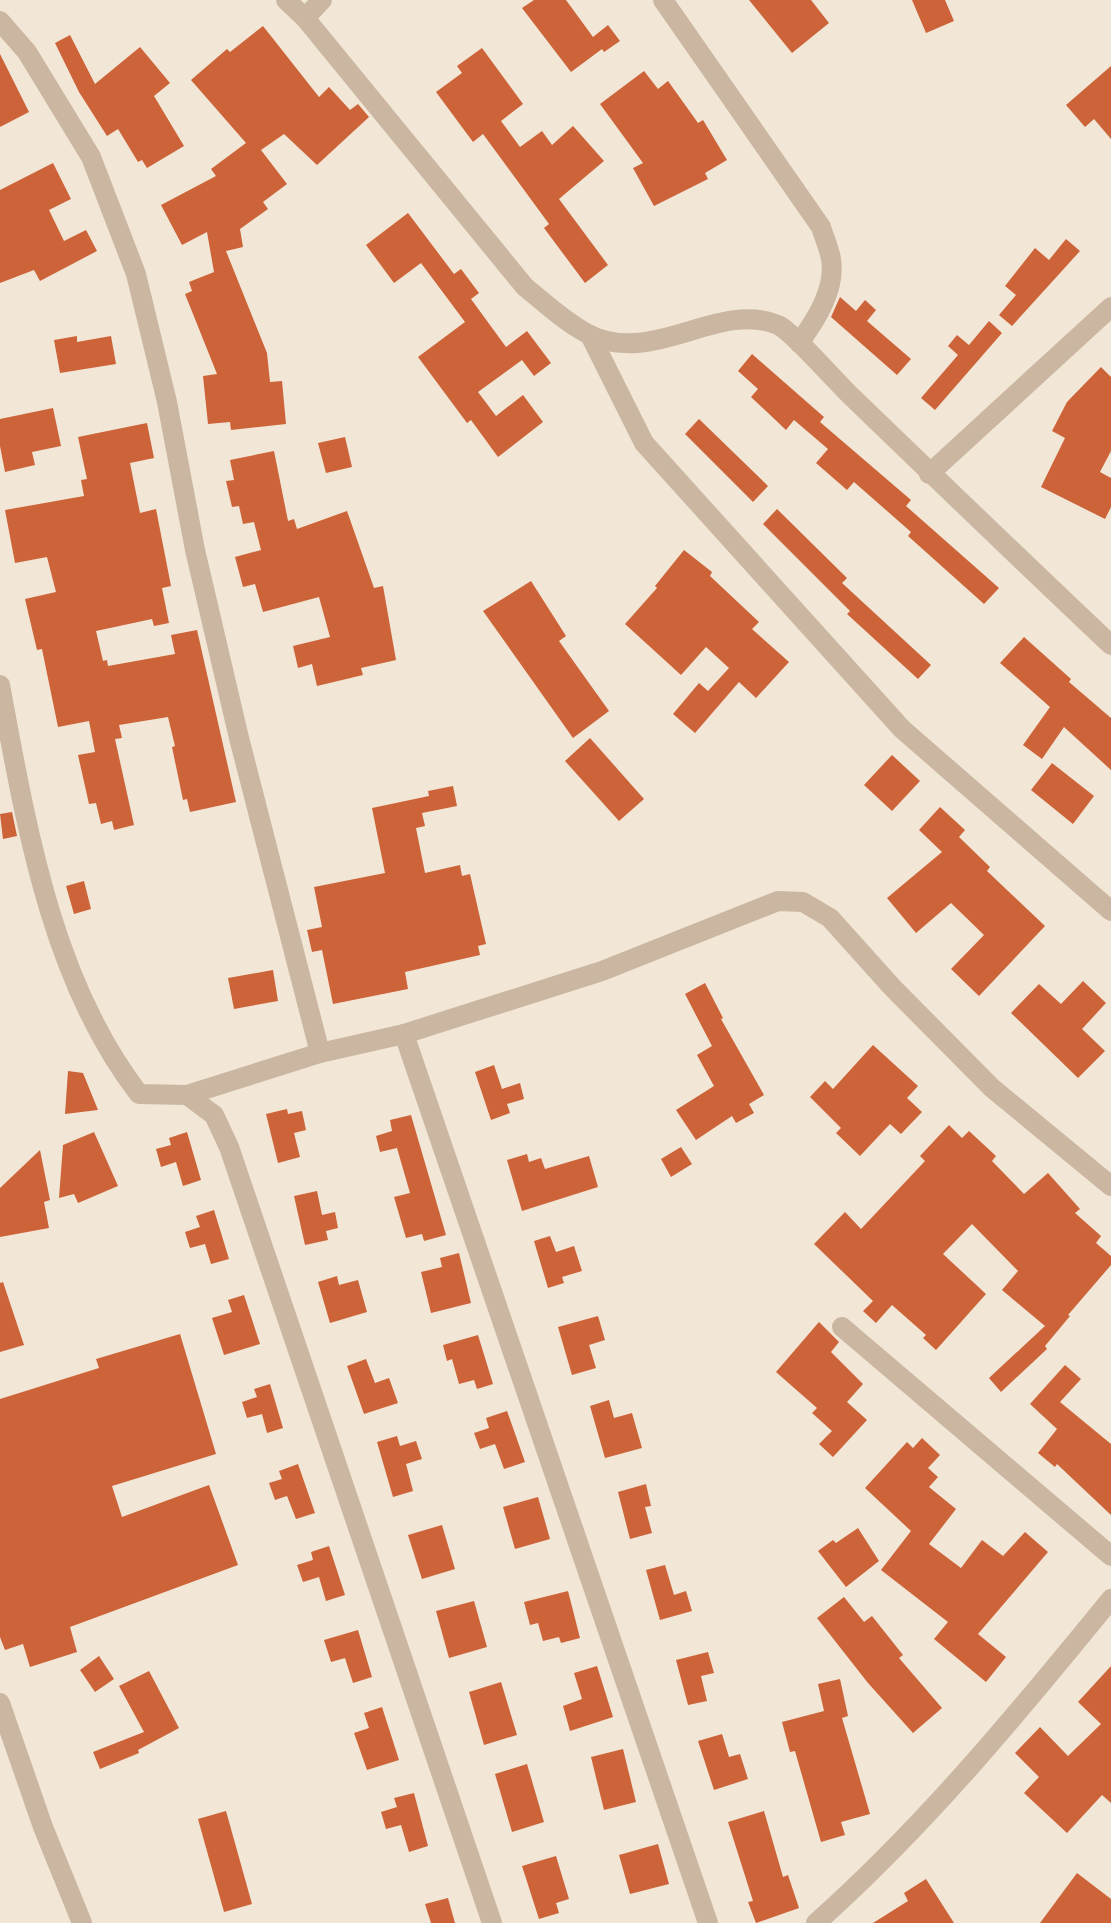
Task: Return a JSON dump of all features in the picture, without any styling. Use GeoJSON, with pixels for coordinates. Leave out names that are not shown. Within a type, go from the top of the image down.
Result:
{"type":"FeatureCollection","features":[{"type":"Feature","properties":{"kind":"street"},"geometry":{"type":"LineString","coordinates":[[286,0],[305,18],[525,287],[590,335],[624,343],[660,341],[742,319],[779,325],[929,474],[1111,645]]}},
{"type":"Feature","properties":{"kind":"street"},"geometry":{"type":"LineString","coordinates":[[305,18],[322,0]]}},
{"type":"Feature","properties":{"kind":"street"},"geometry":{"type":"LineString","coordinates":[[663,0],[821,227],[832,261],[828,290],[813,323],[799,343]]}},
{"type":"Feature","properties":{"kind":"street"},"geometry":{"type":"LineString","coordinates":[[0,21],[27,52],[91,157],[136,274],[167,402],[202,579],[320,1053]]}},
{"type":"Feature","properties":{"kind":"street"},"geometry":{"type":"LineString","coordinates":[[929,474],[1111,307]]}},
{"type":"Feature","properties":{"kind":"street"},"geometry":{"type":"LineString","coordinates":[[590,335],[644,443],[902,729],[1111,911]]}},
{"type":"Feature","properties":{"kind":"street"},"geometry":{"type":"LineString","coordinates":[[0,685],[46,900],[93,1026],[118,1068],[139,1094],[187,1095],[320,1053],[404,1034],[602,971],[778,901],[803,902],[830,918],[892,987],[992,1088],[1111,1186]]}},
{"type":"Feature","properties":{"kind":"street"},"geometry":{"type":"LineString","coordinates":[[404,1034],[708,1923]]}},
{"type":"Feature","properties":{"kind":"street"},"geometry":{"type":"LineString","coordinates":[[187,1095],[214,1115],[229,1147],[492,1923]]}},
{"type":"Feature","properties":{"kind":"street"},"geometry":{"type":"LineString","coordinates":[[842,1327],[1111,1556]]}},
{"type":"Feature","properties":{"kind":"street"},"geometry":{"type":"LineString","coordinates":[[816,1923],[861,1883],[1013,1719],[1111,1599]]}},
{"type":"Feature","properties":{"kind":"street"},"geometry":{"type":"LineString","coordinates":[[0,1703],[43,1827],[82,1923]]}},
{"type":"Feature","properties":{"kind":"building"},"geometry":{"type":"Polygon","coordinates":[[[534,0],[566,0],[593,37],[608,25],[620,41],[604,52],[602,49],[571,72],[522,8],[534,0]]]}},
{"type":"Feature","properties":{"kind":"building"},"geometry":{"type":"Polygon","coordinates":[[[749,0],[811,0],[829,23],[792,53],[749,0]]]}},
{"type":"Feature","properties":{"kind":"building"},"geometry":{"type":"Polygon","coordinates":[[[912,0],[945,0],[954,21],[926,33],[912,0]]]}},
{"type":"Feature","properties":{"kind":"building"},"geometry":{"type":"Polygon","coordinates":[[[263,26],[319,97],[329,87],[350,110],[358,104],[369,117],[317,165],[284,134],[261,150],[287,184],[263,202],[268,209],[240,229],[243,247],[226,251],[267,353],[270,382],[282,381],[286,424],[231,430],[230,422],[208,424],[203,376],[217,374],[185,294],[192,291],[189,282],[214,272],[207,232],[182,245],[161,205],[216,176],[211,169],[246,143],[191,80],[227,49],[230,52],[263,26]]]}},
{"type":"Feature","properties":{"kind":"building"},"geometry":{"type":"Polygon","coordinates":[[[70,35],[95,84],[140,47],[170,83],[154,96],[184,146],[147,168],[142,160],[138,162],[118,129],[107,136],[79,92],[55,43],[70,35]]]}},
{"type":"Feature","properties":{"kind":"building"},"geometry":{"type":"Polygon","coordinates":[[[482,48],[523,104],[501,121],[520,147],[542,131],[552,145],[573,126],[604,161],[559,199],[608,265],[585,283],[544,228],[549,224],[483,134],[473,142],[436,92],[462,73],[457,66],[482,48]]]}},
{"type":"Feature","properties":{"kind":"building"},"geometry":{"type":"Polygon","coordinates":[[[0,54],[29,112],[0,127],[0,54]]]}},
{"type":"Feature","properties":{"kind":"building"},"geometry":{"type":"Polygon","coordinates":[[[1111,66],[1111,139],[1094,119],[1085,127],[1066,105],[1111,66]]]}},
{"type":"Feature","properties":{"kind":"building"},"geometry":{"type":"Polygon","coordinates":[[[644,71],[658,89],[668,81],[698,123],[703,120],[727,160],[705,173],[708,179],[654,206],[633,168],[643,163],[600,104],[644,71]]]}},
{"type":"Feature","properties":{"kind":"building"},"geometry":{"type":"Polygon","coordinates":[[[53,163],[71,199],[49,210],[64,241],[86,230],[97,251],[40,281],[34,270],[0,283],[0,190],[53,163]]]}},
{"type":"Feature","properties":{"kind":"building"},"geometry":{"type":"Polygon","coordinates":[[[408,213],[454,274],[461,269],[479,293],[471,299],[506,347],[527,331],[551,363],[534,376],[522,360],[478,392],[496,416],[523,395],[543,422],[498,457],[471,420],[467,423],[418,357],[465,322],[421,263],[394,283],[366,245],[408,213]]]}},
{"type":"Feature","properties":{"kind":"building"},"geometry":{"type":"Polygon","coordinates":[[[1066,239],[1080,251],[1012,326],[999,315],[1016,295],[1005,286],[1035,248],[1049,260],[1066,239]]]}},
{"type":"Feature","properties":{"kind":"building"},"geometry":{"type":"Polygon","coordinates":[[[840,297],[856,311],[865,300],[876,310],[867,321],[911,359],[897,375],[831,317],[840,297]]]}},
{"type":"Feature","properties":{"kind":"building"},"geometry":{"type":"Polygon","coordinates":[[[989,321],[1002,333],[935,410],[921,398],[958,355],[948,346],[957,335],[969,345],[989,321]]]}},
{"type":"Feature","properties":{"kind":"building"},"geometry":{"type":"Polygon","coordinates":[[[77,336],[77,342],[111,336],[116,364],[60,373],[54,340],[77,336]]]}},
{"type":"Feature","properties":{"kind":"building"},"geometry":{"type":"Polygon","coordinates":[[[752,354],[824,417],[820,422],[911,500],[906,506],[999,588],[984,604],[908,536],[911,532],[854,482],[847,490],[816,463],[828,449],[794,420],[786,430],[751,397],[758,389],[738,371],[752,354]]]}},
{"type":"Feature","properties":{"kind":"building"},"geometry":{"type":"Polygon","coordinates":[[[1101,367],[1111,377],[1111,451],[1100,472],[1111,478],[1111,507],[1105,519],[1041,487],[1065,438],[1052,431],[1067,402],[1101,367]]]}},
{"type":"Feature","properties":{"kind":"building"},"geometry":{"type":"Polygon","coordinates":[[[53,408],[61,446],[32,452],[35,465],[5,472],[0,446],[0,419],[53,408]]]}},
{"type":"Feature","properties":{"kind":"building"},"geometry":{"type":"Polygon","coordinates":[[[699,419],[768,486],[753,502],[685,434],[699,419]]]}},
{"type":"Feature","properties":{"kind":"building"},"geometry":{"type":"Polygon","coordinates":[[[147,423],[154,458],[130,463],[140,513],[156,509],[171,586],[162,588],[169,623],[154,626],[152,619],[96,631],[103,661],[107,660],[108,666],[175,654],[171,635],[197,630],[236,802],[190,812],[187,799],[183,800],[168,717],[119,725],[122,738],[115,739],[134,825],[114,830],[112,821],[101,824],[96,803],[89,804],[78,755],[95,752],[89,721],[58,727],[42,649],[37,650],[25,599],[56,592],[47,557],[15,563],[5,510],[84,496],[81,480],[87,479],[78,437],[147,423]]]}},
{"type":"Feature","properties":{"kind":"building"},"geometry":{"type":"Polygon","coordinates":[[[345,437],[352,467],[326,473],[318,443],[345,437]]]}},
{"type":"Feature","properties":{"kind":"building"},"geometry":{"type":"Polygon","coordinates":[[[274,451],[288,521],[294,519],[297,529],[347,511],[374,588],[383,586],[396,660],[361,668],[363,675],[317,686],[312,664],[298,668],[293,646],[330,637],[319,597],[263,612],[255,584],[243,587],[235,557],[261,550],[254,522],[243,524],[239,506],[232,507],[226,481],[234,480],[230,460],[274,451]]]}},
{"type":"Feature","properties":{"kind":"building"},"geometry":{"type":"Polygon","coordinates":[[[777,509],[847,578],[842,583],[931,665],[918,679],[847,614],[850,611],[763,524],[777,509]]]}},
{"type":"Feature","properties":{"kind":"building"},"geometry":{"type":"Polygon","coordinates":[[[684,550],[712,572],[710,576],[759,622],[752,629],[789,662],[756,698],[739,682],[695,733],[673,714],[699,683],[708,691],[729,668],[706,647],[681,675],[625,624],[657,588],[655,586],[684,550]]]}},
{"type":"Feature","properties":{"kind":"building"},"geometry":{"type":"Polygon","coordinates":[[[531,581],[566,636],[559,641],[609,711],[573,738],[483,611],[531,581]]]}},
{"type":"Feature","properties":{"kind":"building"},"geometry":{"type":"Polygon","coordinates":[[[1024,637],[1111,718],[1111,770],[1064,727],[1042,759],[1023,745],[1050,707],[1000,663],[1024,637]]]}},
{"type":"Feature","properties":{"kind":"building"},"geometry":{"type":"Polygon","coordinates":[[[590,738],[644,799],[619,821],[565,761],[590,738]]]}},
{"type":"Feature","properties":{"kind":"building"},"geometry":{"type":"Polygon","coordinates":[[[892,755],[920,781],[892,811],[864,785],[892,755]]]}},
{"type":"Feature","properties":{"kind":"building"},"geometry":{"type":"Polygon","coordinates":[[[1052,763],[1094,796],[1073,824],[1031,790],[1052,763]]]}},
{"type":"Feature","properties":{"kind":"building"},"geometry":{"type":"Polygon","coordinates":[[[453,786],[457,806],[422,813],[425,826],[416,828],[425,873],[460,865],[462,876],[470,874],[486,944],[478,946],[480,955],[405,972],[408,989],[333,1004],[322,950],[312,952],[307,930],[322,927],[314,887],[385,873],[372,808],[429,796],[428,791],[453,786]]]}},
{"type":"Feature","properties":{"kind":"building"},"geometry":{"type":"Polygon","coordinates":[[[940,807],[965,830],[959,837],[990,867],[987,871],[1045,926],[979,996],[951,969],[984,935],[951,903],[916,933],[887,898],[942,852],[919,830],[940,807]]]}},
{"type":"Feature","properties":{"kind":"building"},"geometry":{"type":"Polygon","coordinates":[[[12,812],[17,836],[3,839],[0,814],[12,812]]]}},
{"type":"Feature","properties":{"kind":"building"},"geometry":{"type":"Polygon","coordinates":[[[84,881],[91,909],[74,914],[66,886],[84,881]]]}},
{"type":"Feature","properties":{"kind":"building"},"geometry":{"type":"Polygon","coordinates":[[[273,970],[278,1001],[234,1009],[228,978],[273,970]]]}},
{"type":"Feature","properties":{"kind":"building"},"geometry":{"type":"Polygon","coordinates":[[[1083,981],[1106,1003],[1082,1029],[1105,1051],[1078,1078],[1011,1013],[1039,984],[1061,1004],[1083,981]]]}},
{"type":"Feature","properties":{"kind":"building"},"geometry":{"type":"Polygon","coordinates":[[[705,983],[721,1019],[764,1095],[749,1104],[754,1113],[736,1123],[732,1116],[696,1140],[676,1110],[714,1086],[697,1055],[712,1046],[685,994],[705,983]]]}},
{"type":"Feature","properties":{"kind":"building"},"geometry":{"type":"Polygon","coordinates":[[[873,1045],[918,1086],[907,1098],[922,1112],[901,1134],[890,1124],[860,1156],[836,1133],[841,1128],[810,1097],[825,1081],[833,1089],[873,1045]]]}},
{"type":"Feature","properties":{"kind":"building"},"geometry":{"type":"Polygon","coordinates":[[[494,1065],[502,1089],[520,1083],[524,1099],[507,1104],[510,1113],[491,1120],[475,1072],[494,1065]]]}},
{"type":"Feature","properties":{"kind":"building"},"geometry":{"type":"Polygon","coordinates":[[[68,1071],[83,1073],[98,1110],[65,1114],[68,1071]]]}},
{"type":"Feature","properties":{"kind":"building"},"geometry":{"type":"Polygon","coordinates":[[[287,1109],[288,1114],[302,1111],[306,1130],[294,1133],[300,1157],[278,1163],[266,1114],[287,1109]]]}},
{"type":"Feature","properties":{"kind":"building"},"geometry":{"type":"Polygon","coordinates":[[[411,1115],[446,1235],[424,1241],[422,1234],[406,1238],[394,1197],[410,1193],[397,1148],[380,1152],[376,1136],[392,1131],[390,1120],[411,1115]]]}},
{"type":"Feature","properties":{"kind":"building"},"geometry":{"type":"Polygon","coordinates":[[[949,1125],[962,1138],[969,1131],[996,1156],[992,1161],[1024,1194],[1048,1173],[1080,1209],[1075,1213],[1101,1236],[1096,1243],[1111,1256],[1111,1265],[1068,1315],[1045,1346],[1047,1349],[1001,1392],[989,1378],[1045,1326],[1002,1290],[1018,1271],[972,1224],[943,1254],[986,1294],[936,1350],[923,1338],[926,1335],[892,1305],[876,1323],[863,1311],[873,1301],[814,1244],[845,1212],[861,1229],[925,1161],[920,1156],[949,1125]]]}},
{"type":"Feature","properties":{"kind":"building"},"geometry":{"type":"Polygon","coordinates":[[[94,1132],[118,1186],[78,1203],[74,1194],[59,1198],[63,1145],[94,1132]]]}},
{"type":"Feature","properties":{"kind":"building"},"geometry":{"type":"Polygon","coordinates":[[[187,1132],[201,1180],[183,1186],[176,1162],[161,1167],[156,1149],[171,1145],[169,1138],[187,1132]]]}},
{"type":"Feature","properties":{"kind":"building"},"geometry":{"type":"Polygon","coordinates":[[[681,1147],[692,1164],[671,1177],[661,1159],[681,1147]]]}},
{"type":"Feature","properties":{"kind":"building"},"geometry":{"type":"Polygon","coordinates":[[[40,1150],[50,1200],[44,1202],[49,1228],[0,1237],[0,1188],[40,1150]]]}},
{"type":"Feature","properties":{"kind":"building"},"geometry":{"type":"Polygon","coordinates":[[[527,1154],[529,1162],[541,1158],[545,1169],[589,1156],[598,1187],[522,1211],[507,1160],[527,1154]]]}},
{"type":"Feature","properties":{"kind":"building"},"geometry":{"type":"Polygon","coordinates":[[[317,1191],[322,1215],[335,1212],[338,1228],[326,1231],[328,1240],[305,1245],[294,1196],[317,1191]]]}},
{"type":"Feature","properties":{"kind":"building"},"geometry":{"type":"Polygon","coordinates":[[[214,1210],[229,1259],[211,1264],[205,1244],[190,1248],[185,1232],[200,1227],[196,1216],[214,1210]]]}},
{"type":"Feature","properties":{"kind":"building"},"geometry":{"type":"Polygon","coordinates":[[[550,1236],[556,1252],[574,1246],[582,1271],[562,1277],[564,1283],[548,1288],[534,1241],[550,1236]]]}},
{"type":"Feature","properties":{"kind":"building"},"geometry":{"type":"Polygon","coordinates":[[[459,1253],[471,1303],[431,1313],[421,1272],[442,1267],[440,1258],[459,1253]]]}},
{"type":"Feature","properties":{"kind":"building"},"geometry":{"type":"Polygon","coordinates":[[[337,1276],[339,1285],[358,1280],[367,1312],[330,1323],[318,1282],[337,1276]]]}},
{"type":"Feature","properties":{"kind":"building"},"geometry":{"type":"Polygon","coordinates":[[[3,1282],[24,1345],[0,1352],[0,1283],[3,1282]]]}},
{"type":"Feature","properties":{"kind":"building"},"geometry":{"type":"Polygon","coordinates":[[[244,1295],[260,1344],[224,1355],[212,1318],[232,1312],[228,1300],[244,1295]]]}},
{"type":"Feature","properties":{"kind":"building"},"geometry":{"type":"Polygon","coordinates":[[[598,1316],[605,1340],[589,1345],[596,1368],[572,1375],[558,1327],[598,1316]]]}},
{"type":"Feature","properties":{"kind":"building"},"geometry":{"type":"Polygon","coordinates":[[[819,1322],[839,1342],[831,1352],[863,1384],[847,1402],[867,1420],[833,1457],[819,1444],[832,1431],[812,1413],[817,1408],[776,1372],[819,1322]]]}},
{"type":"Feature","properties":{"kind":"building"},"geometry":{"type":"Polygon","coordinates":[[[180,1334],[216,1454],[112,1486],[122,1517],[209,1485],[238,1565],[70,1627],[77,1652],[30,1667],[23,1644],[5,1650],[0,1637],[0,1399],[99,1368],[96,1359],[180,1334]]]}},
{"type":"Feature","properties":{"kind":"building"},"geometry":{"type":"Polygon","coordinates":[[[478,1335],[493,1384],[477,1389],[474,1380],[459,1384],[452,1359],[447,1361],[443,1345],[478,1335]]]}},
{"type":"Feature","properties":{"kind":"building"},"geometry":{"type":"Polygon","coordinates":[[[366,1359],[375,1383],[389,1378],[398,1403],[364,1414],[347,1366],[366,1359]]]}},
{"type":"Feature","properties":{"kind":"building"},"geometry":{"type":"Polygon","coordinates":[[[1065,1365],[1081,1379],[1060,1402],[1111,1444],[1111,1515],[1057,1464],[1055,1467],[1038,1453],[1057,1429],[1030,1404],[1065,1365]]]}},
{"type":"Feature","properties":{"kind":"building"},"geometry":{"type":"Polygon","coordinates":[[[270,1384],[283,1428],[267,1433],[262,1414],[247,1418],[242,1402],[257,1397],[254,1389],[270,1384]]]}},
{"type":"Feature","properties":{"kind":"building"},"geometry":{"type":"Polygon","coordinates":[[[609,1400],[614,1418],[632,1413],[642,1448],[605,1458],[590,1406],[609,1400]]]}},
{"type":"Feature","properties":{"kind":"building"},"geometry":{"type":"Polygon","coordinates":[[[507,1411],[525,1462],[504,1469],[495,1444],[480,1449],[474,1433],[489,1428],[486,1418],[507,1411]]]}},
{"type":"Feature","properties":{"kind":"building"},"geometry":{"type":"Polygon","coordinates":[[[397,1436],[400,1446],[416,1441],[422,1459],[406,1464],[413,1491],[393,1497],[377,1442],[397,1436]]]}},
{"type":"Feature","properties":{"kind":"building"},"geometry":{"type":"Polygon","coordinates":[[[922,1438],[940,1455],[928,1468],[938,1477],[929,1487],[956,1509],[929,1544],[961,1568],[982,1540],[1003,1556],[1025,1532],[1048,1552],[978,1634],[1006,1657],[986,1682],[934,1639],[948,1622],[881,1570],[911,1531],[865,1488],[907,1442],[913,1448],[922,1438]]]}},
{"type":"Feature","properties":{"kind":"building"},"geometry":{"type":"Polygon","coordinates":[[[298,1464],[315,1513],[296,1519],[287,1496],[275,1500],[269,1483],[282,1479],[279,1471],[298,1464]]]}},
{"type":"Feature","properties":{"kind":"building"},"geometry":{"type":"Polygon","coordinates":[[[646,1484],[651,1506],[645,1507],[652,1533],[630,1539],[618,1492],[646,1484]]]}},
{"type":"Feature","properties":{"kind":"building"},"geometry":{"type":"Polygon","coordinates":[[[538,1497],[550,1539],[515,1549],[503,1507],[538,1497]]]}},
{"type":"Feature","properties":{"kind":"building"},"geometry":{"type":"Polygon","coordinates":[[[442,1525],[455,1569],[422,1579],[408,1535],[442,1525]]]}},
{"type":"Feature","properties":{"kind":"building"},"geometry":{"type":"Polygon","coordinates":[[[858,1528],[879,1561],[846,1587],[818,1551],[858,1528]]]}},
{"type":"Feature","properties":{"kind":"building"},"geometry":{"type":"Polygon","coordinates":[[[329,1546],[345,1595],[326,1601],[319,1577],[303,1582],[297,1565],[313,1560],[311,1552],[329,1546]]]}},
{"type":"Feature","properties":{"kind":"building"},"geometry":{"type":"Polygon","coordinates":[[[665,1565],[674,1595],[686,1591],[692,1611],[660,1620],[646,1570],[665,1565]]]}},
{"type":"Feature","properties":{"kind":"building"},"geometry":{"type":"Polygon","coordinates":[[[568,1591],[580,1638],[561,1643],[559,1637],[543,1641],[538,1623],[530,1625],[524,1602],[568,1591]]]}},
{"type":"Feature","properties":{"kind":"building"},"geometry":{"type":"Polygon","coordinates":[[[844,1597],[864,1622],[872,1616],[903,1655],[899,1658],[942,1708],[913,1733],[868,1683],[817,1618],[844,1597]]]}},
{"type":"Feature","properties":{"kind":"building"},"geometry":{"type":"Polygon","coordinates":[[[474,1601],[487,1647],[449,1658],[436,1611],[474,1601]]]}},
{"type":"Feature","properties":{"kind":"building"},"geometry":{"type":"Polygon","coordinates":[[[358,1630],[372,1677],[353,1683],[345,1658],[331,1662],[324,1640],[358,1630]]]}},
{"type":"Feature","properties":{"kind":"building"},"geometry":{"type":"Polygon","coordinates":[[[708,1652],[714,1673],[701,1676],[707,1701],[688,1705],[676,1660],[708,1652]]]}},
{"type":"Feature","properties":{"kind":"building"},"geometry":{"type":"Polygon","coordinates":[[[99,1656],[114,1679],[95,1692],[80,1670],[99,1656]]]}},
{"type":"Feature","properties":{"kind":"building"},"geometry":{"type":"Polygon","coordinates":[[[597,1666],[613,1717],[570,1731],[563,1706],[582,1699],[574,1673],[597,1666]]]}},
{"type":"Feature","properties":{"kind":"building"},"geometry":{"type":"Polygon","coordinates":[[[1111,1666],[1111,1803],[1102,1795],[1067,1833],[1024,1793],[1039,1777],[1015,1753],[1040,1727],[1068,1756],[1101,1724],[1078,1702],[1111,1666]]]}},
{"type":"Feature","properties":{"kind":"building"},"geometry":{"type":"Polygon","coordinates":[[[149,1671],[179,1728],[138,1750],[139,1753],[100,1769],[93,1752],[144,1732],[119,1686],[149,1671]]]}},
{"type":"Feature","properties":{"kind":"building"},"geometry":{"type":"Polygon","coordinates":[[[840,1679],[848,1716],[842,1718],[870,1814],[841,1822],[845,1835],[821,1842],[795,1751],[790,1752],[782,1722],[824,1711],[818,1684],[840,1679]]]}},
{"type":"Feature","properties":{"kind":"building"},"geometry":{"type":"Polygon","coordinates":[[[501,1682],[517,1735],[484,1745],[469,1692],[501,1682]]]}},
{"type":"Feature","properties":{"kind":"building"},"geometry":{"type":"Polygon","coordinates":[[[382,1707],[399,1760],[367,1770],[354,1733],[369,1728],[364,1713],[382,1707]]]}},
{"type":"Feature","properties":{"kind":"building"},"geometry":{"type":"Polygon","coordinates":[[[722,1734],[729,1757],[740,1754],[748,1779],[714,1790],[698,1741],[722,1734]]]}},
{"type":"Feature","properties":{"kind":"building"},"geometry":{"type":"Polygon","coordinates":[[[623,1749],[636,1802],[604,1810],[591,1757],[623,1749]]]}},
{"type":"Feature","properties":{"kind":"building"},"geometry":{"type":"Polygon","coordinates":[[[527,1764],[544,1822],[512,1832],[495,1774],[527,1764]]]}},
{"type":"Feature","properties":{"kind":"building"},"geometry":{"type":"Polygon","coordinates":[[[414,1793],[428,1846],[409,1852],[401,1825],[386,1829],[381,1812],[397,1807],[394,1798],[414,1793]]]}},
{"type":"Feature","properties":{"kind":"building"},"geometry":{"type":"Polygon","coordinates":[[[226,1811],[252,1904],[224,1912],[198,1819],[226,1811]]]}},
{"type":"Feature","properties":{"kind":"building"},"geometry":{"type":"Polygon","coordinates":[[[764,1811],[783,1877],[788,1875],[799,1908],[756,1923],[748,1902],[753,1901],[728,1822],[764,1811]]]}},
{"type":"Feature","properties":{"kind":"building"},"geometry":{"type":"Polygon","coordinates":[[[658,1844],[669,1884],[630,1894],[619,1855],[658,1844]]]}},
{"type":"Feature","properties":{"kind":"building"},"geometry":{"type":"Polygon","coordinates":[[[556,1856],[569,1899],[556,1903],[559,1913],[539,1919],[522,1866],[556,1856]]]}},
{"type":"Feature","properties":{"kind":"building"},"geometry":{"type":"Polygon","coordinates":[[[1077,1873],[1111,1899],[1111,1923],[1040,1923],[1077,1873]]]}},
{"type":"Feature","properties":{"kind":"building"},"geometry":{"type":"Polygon","coordinates":[[[926,1879],[954,1923],[873,1923],[908,1901],[904,1893],[926,1879]]]}},
{"type":"Feature","properties":{"kind":"building"},"geometry":{"type":"Polygon","coordinates":[[[448,1898],[455,1923],[431,1923],[425,1904],[448,1898]]]}}]}
